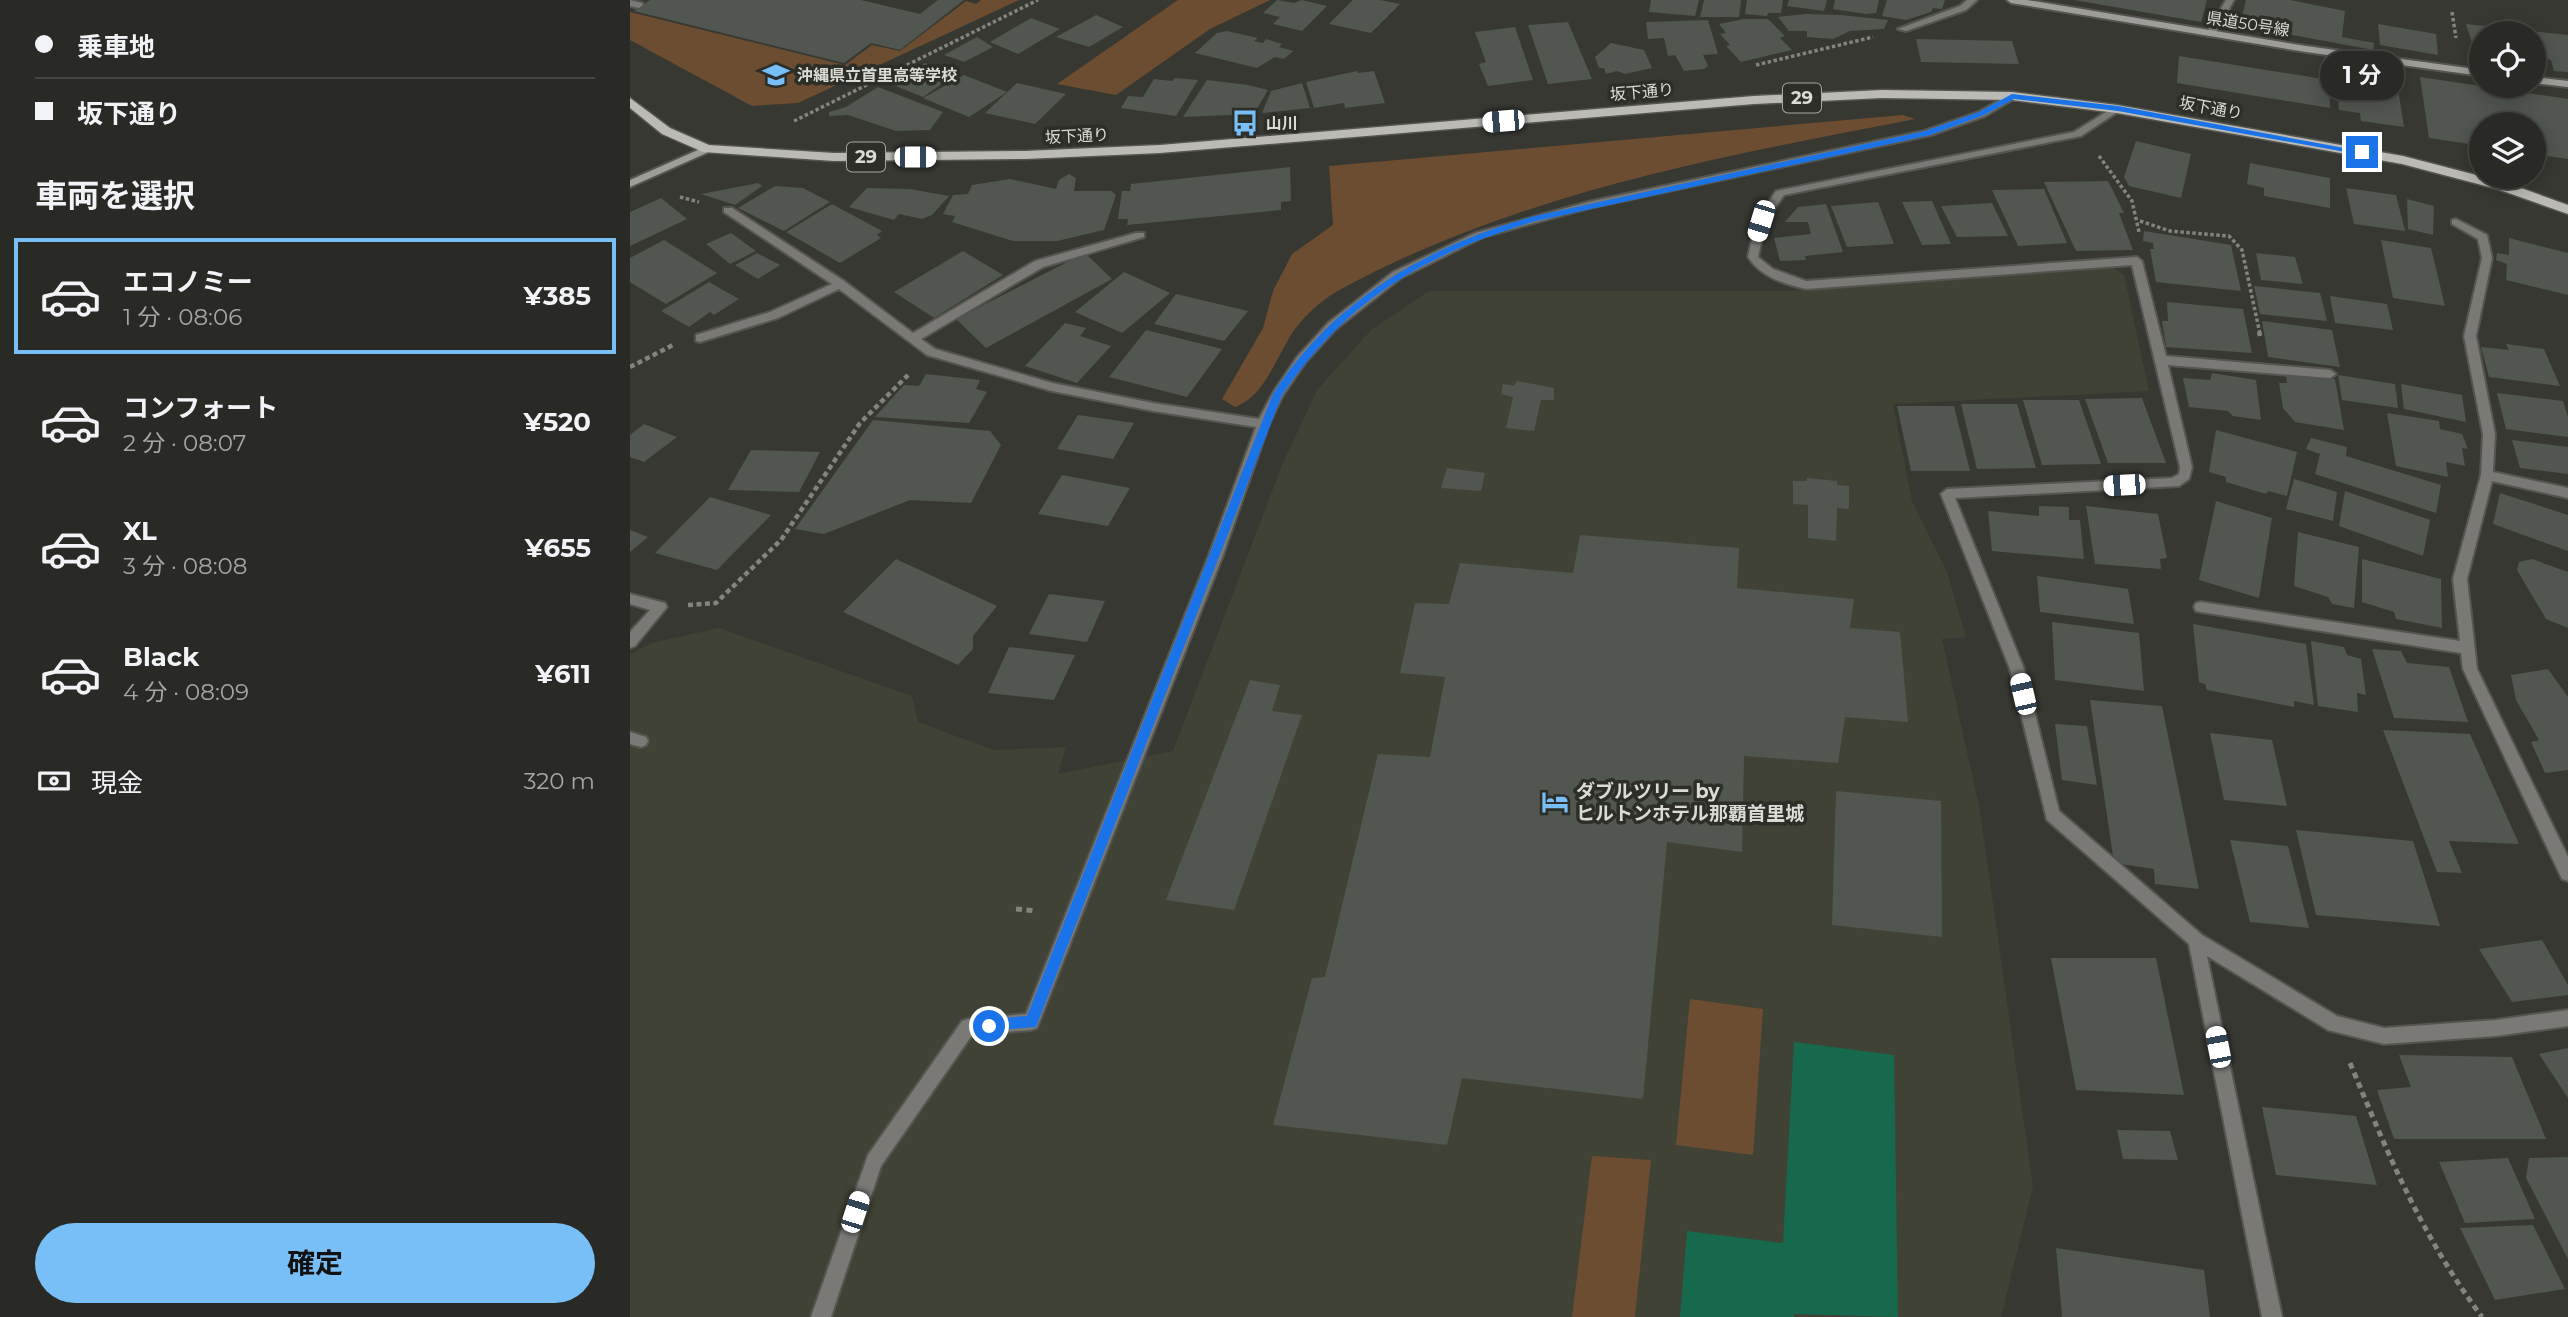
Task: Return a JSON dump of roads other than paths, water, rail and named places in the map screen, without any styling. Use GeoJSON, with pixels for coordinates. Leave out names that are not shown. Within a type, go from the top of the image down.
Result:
{"type":"FeatureCollection","features":[{"type":"Feature","properties":{"kind":"main road","name":"県道50号線"},"geometry":{"type":"LineString","coordinates":[[2011,0],[2211,34],[2469,71]]}},
{"type":"Feature","properties":{"kind":"main road"},"geometry":{"type":"LineString","coordinates":[[2546,81],[2568,84]]}},
{"type":"Feature","properties":{"kind":"main road","name":"坂下通り"},"geometry":{"type":"LineString","coordinates":[[707,149],[834,157],[1075,153],[1247,143],[1754,100],[1932,94],[2012,96],[2118,109],[2403,160],[2502,186],[2568,210]]}},
{"type":"Feature","properties":{"kind":"main road","name":"29"},"geometry":{"type":"LineString","coordinates":[[630,102],[666,131],[707,149]]}},
{"type":"Feature","properties":{"kind":"main road"},"geometry":{"type":"LineString","coordinates":[[630,184],[707,149]]}},
{"type":"Feature","properties":{"kind":"street"},"geometry":{"type":"LineString","coordinates":[[1903,29],[1963,8],[1973,0]]}},
{"type":"Feature","properties":{"kind":"street"},"geometry":{"type":"LineString","coordinates":[[2211,34],[2230,0]]}},
{"type":"Feature","properties":{"kind":"street"},"geometry":{"type":"LineString","coordinates":[[821,1317],[874,1161],[948,1054],[968,1027],[1031,1022],[1216,555],[1263,424],[1278,394],[1301,360],[1332,326],[1397,275],[1479,235],[1575,209],[1927,133],[1982,114],[2012,96]]}},
{"type":"Feature","properties":{"kind":"street"},"geometry":{"type":"LineString","coordinates":[[2118,109],[2077,134],[1780,193],[1761,221],[1753,257],[1756,263],[1794,283],[1806,285],[2137,261],[2186,467],[2185,476],[2175,483],[1947,494],[2017,669],[2052,815],[2196,940],[2334,1024],[2384,1036],[2496,1028],[2568,1018]]}},
{"type":"Feature","properties":{"kind":"street"},"geometry":{"type":"LineString","coordinates":[[727,210],[840,284],[931,352],[1052,387],[1164,410],[1263,424]]}},
{"type":"Feature","properties":{"kind":"street"},"geometry":{"type":"LineString","coordinates":[[2456,222],[2483,237],[2487,258],[2470,336],[2488,434],[2487,475],[2460,579],[2470,669],[2568,874]]}},
{"type":"Feature","properties":{"kind":"street"},"geometry":{"type":"LineString","coordinates":[[913,338],[1039,264],[1140,235]]}},
{"type":"Feature","properties":{"kind":"street"},"geometry":{"type":"LineString","coordinates":[[700,338],[774,315],[840,284]]}},
{"type":"Feature","properties":{"kind":"street"},"geometry":{"type":"LineString","coordinates":[[2160,360],[2330,374]]}},
{"type":"Feature","properties":{"kind":"street"},"geometry":{"type":"LineString","coordinates":[[2487,475],[2568,493]]}},
{"type":"Feature","properties":{"kind":"street"},"geometry":{"type":"LineString","coordinates":[[630,599],[660,607],[630,642]]}},
{"type":"Feature","properties":{"kind":"street"},"geometry":{"type":"LineString","coordinates":[[2201,607],[2468,648]]}},
{"type":"Feature","properties":{"kind":"street"},"geometry":{"type":"LineString","coordinates":[[2196,940],[2272,1317]]}},
{"type":"Feature","properties":{"kind":"place","name":"沖縄県立首里高等学校"},"geometry":{"type":"Point","coordinates":[776,75]}},
{"type":"Feature","properties":{"kind":"place","name":"山川"},"geometry":{"type":"Point","coordinates":[1245,123]}},
{"type":"Feature","properties":{"kind":"place","name":"ダブルツリー by ヒルトンホテル那覇首里城"},"geometry":{"type":"Point","coordinates":[1555,802]}}]}
